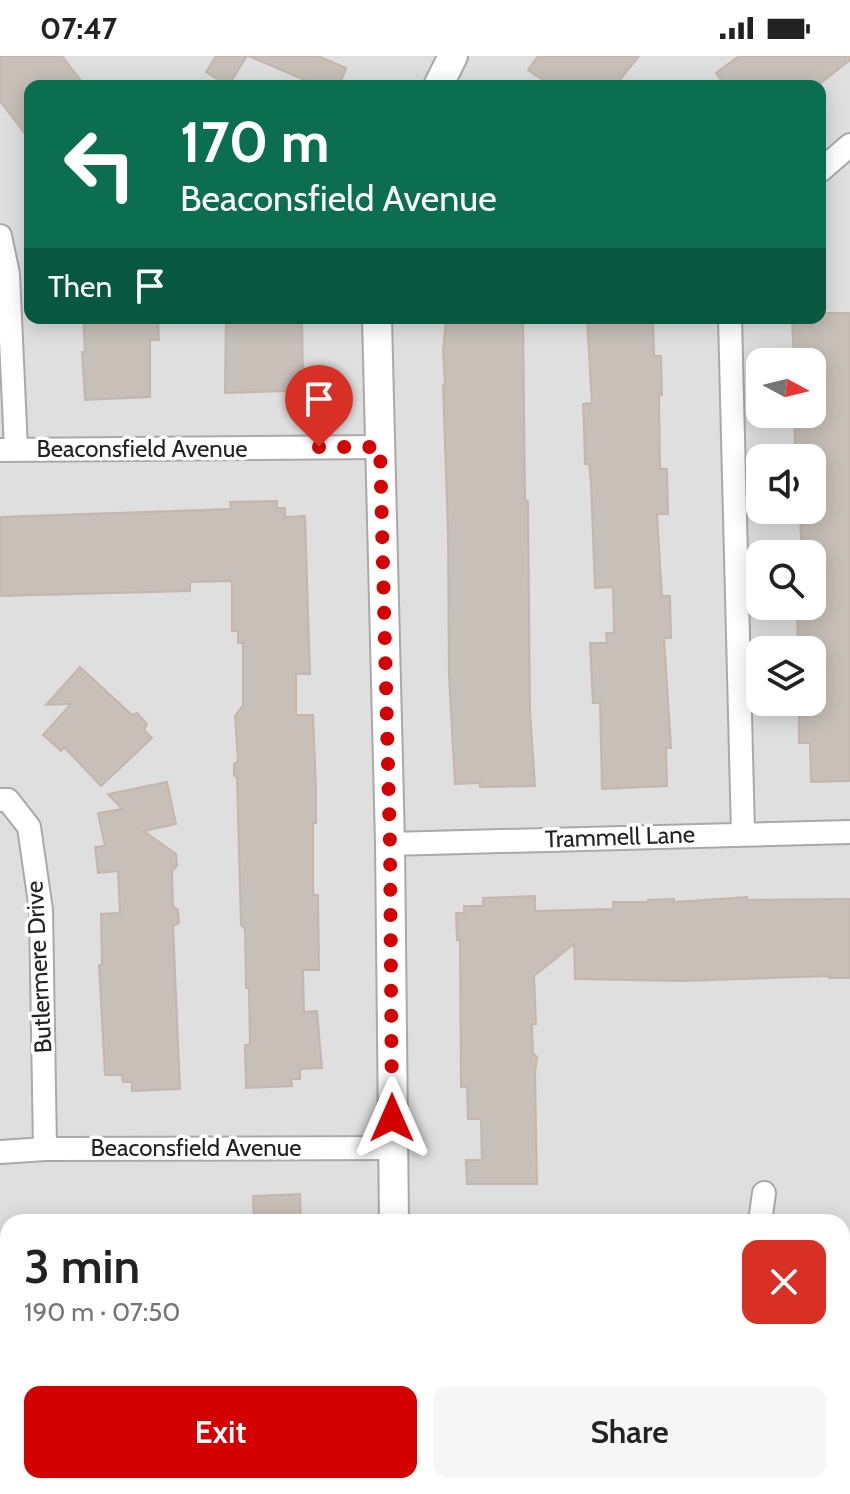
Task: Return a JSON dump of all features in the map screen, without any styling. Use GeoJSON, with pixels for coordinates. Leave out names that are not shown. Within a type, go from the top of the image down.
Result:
{"type":"FeatureCollection","features":[{"type":"Feature","properties":{"kind":"street"},"geometry":{"type":"LineString","coordinates":[[441,80],[453,56]]}},
{"type":"Feature","properties":{"kind":"street"},"geometry":{"type":"LineString","coordinates":[[826,166],[850,145]]}},
{"type":"Feature","properties":{"kind":"street"},"geometry":{"type":"LineString","coordinates":[[0,236],[8,274],[8,450]]}},
{"type":"Feature","properties":{"kind":"street"},"geometry":{"type":"LineString","coordinates":[[377,324],[390,844],[394,1214]]}},
{"type":"Feature","properties":{"kind":"street"},"geometry":{"type":"LineString","coordinates":[[730,324],[743,833]]}},
{"type":"Feature","properties":{"kind":"street","name":"Beaconsfield Avenue"},"geometry":{"type":"LineString","coordinates":[[8,450],[380,447]]}},
{"type":"Feature","properties":{"kind":"street","name":"Butlermere Drive"},"geometry":{"type":"LineString","coordinates":[[0,800],[8,800],[29,827],[41,910],[45,1149]]}},
{"type":"Feature","properties":{"kind":"street","name":"Trammell Lane"},"geometry":{"type":"LineString","coordinates":[[390,844],[850,832]]}},
{"type":"Feature","properties":{"kind":"street","name":"Beaconsfield Avenue"},"geometry":{"type":"LineString","coordinates":[[0,1152],[45,1149],[392,1148]]}},
{"type":"Feature","properties":{"kind":"street"},"geometry":{"type":"LineString","coordinates":[[761,1214],[764,1193]]}},
{"type":"Feature","properties":{"kind":"shaded area"},"geometry":{"type":"Polygon","coordinates":[[[0,56],[850,56],[850,1214],[0,1214],[0,56]]]}},
{"type":"Feature","properties":{"kind":"building"},"geometry":{"type":"Polygon","coordinates":[[[0,56],[62,56],[80,80],[24,80],[24,132],[0,101],[0,56]]]}},
{"type":"Feature","properties":{"kind":"building"},"geometry":{"type":"Polygon","coordinates":[[[216,56],[247,56],[232,80],[219,80],[206,72],[216,56]]]}},
{"type":"Feature","properties":{"kind":"building"},"geometry":{"type":"Polygon","coordinates":[[[248,56],[318,56],[346,68],[341,80],[305,80],[248,56]]]}},
{"type":"Feature","properties":{"kind":"building"},"geometry":{"type":"Polygon","coordinates":[[[538,56],[639,56],[620,80],[543,80],[528,70],[538,56]]]}},
{"type":"Feature","properties":{"kind":"building"},"geometry":{"type":"Polygon","coordinates":[[[739,56],[850,56],[850,60],[825,80],[721,80],[716,73],[739,56]]]}},
{"type":"Feature","properties":{"kind":"building"},"geometry":{"type":"Polygon","coordinates":[[[826,313],[850,313],[850,781],[811,782],[810,743],[799,743],[799,716],[826,716],[826,636],[798,636],[797,620],[826,620],[826,540],[802,540],[800,524],[826,524],[826,444],[795,444],[794,428],[826,428],[826,348],[793,348],[792,324],[826,324],[826,313]]]}},
{"type":"Feature","properties":{"kind":"building"},"geometry":{"type":"Polygon","coordinates":[[[83,324],[158,324],[159,340],[150,340],[150,397],[85,400],[82,352],[85,352],[83,324]]]}},
{"type":"Feature","properties":{"kind":"building"},"geometry":{"type":"Polygon","coordinates":[[[226,324],[302,324],[303,382],[291,383],[291,391],[225,393],[226,324]]]}},
{"type":"Feature","properties":{"kind":"building"},"geometry":{"type":"Polygon","coordinates":[[[445,324],[523,324],[530,711],[535,786],[455,784],[449,676],[443,351],[445,324]]]}},
{"type":"Feature","properties":{"kind":"building"},"geometry":{"type":"Polygon","coordinates":[[[587,324],[653,324],[654,356],[661,356],[660,469],[667,469],[668,514],[657,514],[662,596],[670,596],[671,638],[664,638],[671,748],[666,748],[667,786],[602,789],[600,703],[593,703],[590,643],[607,643],[606,633],[614,633],[613,587],[595,588],[591,483],[589,464],[585,464],[583,404],[592,403],[587,324]]]}},
{"type":"Feature","properties":{"kind":"building"},"geometry":{"type":"Polygon","coordinates":[[[277,501],[277,508],[285,508],[285,517],[305,516],[310,674],[296,674],[296,715],[313,715],[316,823],[313,823],[313,895],[318,895],[319,970],[303,970],[304,1012],[317,1011],[322,1068],[300,1069],[300,1079],[291,1079],[292,1086],[246,1088],[245,1045],[250,1044],[249,988],[246,988],[245,929],[241,925],[237,778],[234,775],[234,764],[238,761],[235,716],[243,705],[243,643],[238,643],[238,631],[232,631],[232,581],[190,582],[190,591],[0,596],[0,517],[231,509],[230,502],[277,501]]]}},
{"type":"Feature","properties":{"kind":"building"},"geometry":{"type":"Polygon","coordinates":[[[80,667],[132,715],[137,713],[147,724],[144,730],[152,738],[101,786],[64,747],[61,751],[43,735],[71,704],[46,705],[80,667]]]}},
{"type":"Feature","properties":{"kind":"building"},"geometry":{"type":"Polygon","coordinates":[[[167,782],[176,824],[144,831],[176,854],[177,866],[172,871],[173,906],[178,910],[179,923],[173,926],[180,1089],[132,1091],[132,1082],[123,1082],[122,1075],[105,1075],[99,965],[102,965],[101,914],[120,913],[118,871],[98,873],[95,847],[105,846],[98,813],[122,809],[108,794],[167,782]]]}},
{"type":"Feature","properties":{"kind":"building"},"geometry":{"type":"Polygon","coordinates":[[[535,896],[535,911],[613,909],[613,902],[674,899],[674,902],[747,897],[747,900],[850,899],[850,978],[575,979],[574,944],[534,976],[536,1024],[532,1024],[533,1053],[537,1057],[537,1184],[467,1184],[466,1160],[482,1160],[481,1119],[468,1119],[467,1087],[461,1087],[460,940],[457,940],[456,913],[464,913],[464,906],[483,906],[483,898],[535,896]]]}},
{"type":"Feature","properties":{"kind":"building"},"geometry":{"type":"Polygon","coordinates":[[[300,1194],[301,1214],[254,1214],[253,1196],[300,1194]]]}},
{"type":"Feature","properties":{"kind":"route"},"geometry":{"type":"LineString","coordinates":[[319,447],[380,447],[390,844],[392,1118]]}}]}
